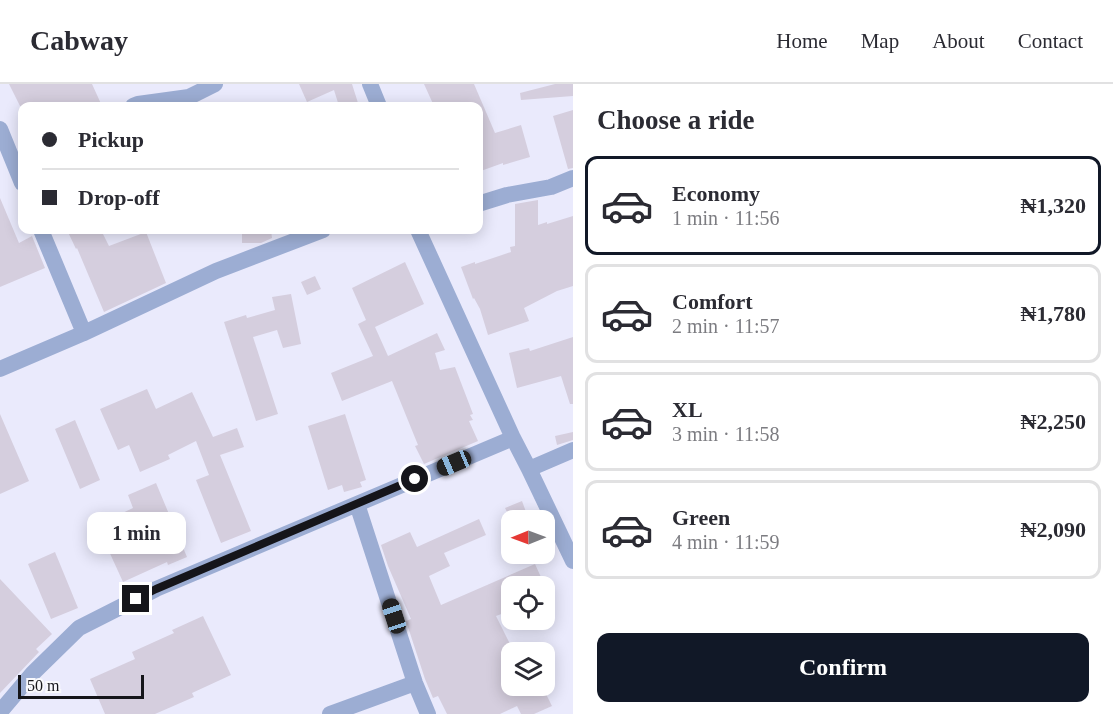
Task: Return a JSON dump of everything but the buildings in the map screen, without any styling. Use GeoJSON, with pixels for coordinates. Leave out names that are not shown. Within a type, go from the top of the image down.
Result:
{"type":"FeatureCollection","features":[{"type":"Feature","properties":{"kind":"street"},"geometry":{"type":"LineString","coordinates":[[155,102],[189,98],[215,84]]}},
{"type":"Feature","properties":{"kind":"street"},"geometry":{"type":"LineString","coordinates":[[370,84],[377,102]]}},
{"type":"Feature","properties":{"kind":"street"},"geometry":{"type":"LineString","coordinates":[[0,129],[17,155]]}},
{"type":"Feature","properties":{"kind":"street"},"geometry":{"type":"LineString","coordinates":[[483,202],[507,195],[551,187],[573,178]]}},
{"type":"Feature","properties":{"kind":"street"},"geometry":{"type":"LineString","coordinates":[[43,234],[84,333]]}},
{"type":"Feature","properties":{"kind":"street"},"geometry":{"type":"LineString","coordinates":[[0,369],[84,333],[216,271],[313,234]]}},
{"type":"Feature","properties":{"kind":"street"},"geometry":{"type":"LineString","coordinates":[[420,234],[513,438],[573,561]]}},
{"type":"Feature","properties":{"kind":"street"},"geometry":{"type":"LineString","coordinates":[[2,704],[79,628],[156,589],[513,438]]}},
{"type":"Feature","properties":{"kind":"street"},"geometry":{"type":"LineString","coordinates":[[530,469],[573,450]]}},
{"type":"Feature","properties":{"kind":"street"},"geometry":{"type":"LineString","coordinates":[[357,504],[415,683],[428,714]]}},
{"type":"Feature","properties":{"kind":"street"},"geometry":{"type":"LineString","coordinates":[[330,714],[415,683]]}},
{"type":"Feature","properties":{"kind":"route"},"geometry":{"type":"LineString","coordinates":[[136,599],[415,479]]}}]}
